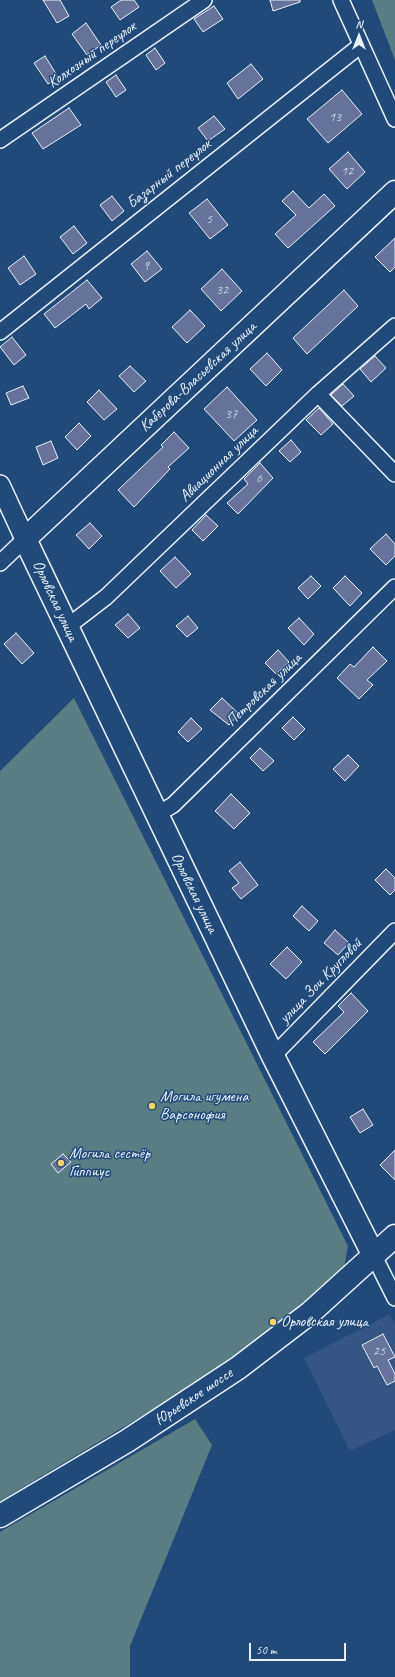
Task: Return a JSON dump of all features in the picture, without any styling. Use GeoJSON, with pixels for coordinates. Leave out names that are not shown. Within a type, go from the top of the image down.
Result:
{"type":"FeatureCollection","features":[{"type":"Feature","properties":{"kind":"main road","name":"Каберова-Власьевская улица"},"geometry":{"type":"LineString","coordinates":[[26,539],[395,192]]}},
{"type":"Feature","properties":{"kind":"main road","name":"Орловская улица"},"geometry":{"type":"LineString","coordinates":[[26,539],[156,815],[273,1056],[374,1256]]}},
{"type":"Feature","properties":{"kind":"main road","name":"Юрьевское шоссе"},"geometry":{"type":"LineString","coordinates":[[0,1516],[127,1441],[238,1368],[310,1313],[395,1236]]}},
{"type":"Feature","properties":{"kind":"street","name":"Колхозный переулок"},"geometry":{"type":"LineString","coordinates":[[0,140],[204,0]]}},
{"type":"Feature","properties":{"kind":"street"},"geometry":{"type":"LineString","coordinates":[[341,0],[395,120]]}},
{"type":"Feature","properties":{"kind":"street","name":"Базарный переулок"},"geometry":{"type":"LineString","coordinates":[[0,332],[361,45]]}},
{"type":"Feature","properties":{"kind":"street","name":"Авиационная улица"},"geometry":{"type":"LineString","coordinates":[[67,627],[106,597],[318,394],[395,326]]}},
{"type":"Feature","properties":{"kind":"street"},"geometry":{"type":"LineString","coordinates":[[318,394],[395,474]]}},
{"type":"Feature","properties":{"kind":"street","name":"Орловская улица"},"geometry":{"type":"LineString","coordinates":[[0,485],[26,539]]}},
{"type":"Feature","properties":{"kind":"street","name":"Каберова-Власьевская улица"},"geometry":{"type":"LineString","coordinates":[[0,563],[26,539]]}},
{"type":"Feature","properties":{"kind":"street","name":"Петровская улица"},"geometry":{"type":"LineString","coordinates":[[156,815],[173,805],[395,587]]}},
{"type":"Feature","properties":{"kind":"street","name":"улица Зои Кругловой"},"geometry":{"type":"LineString","coordinates":[[273,1056],[395,931]]}},
{"type":"Feature","properties":{"kind":"street","name":"Орловская улица"},"geometry":{"type":"LineString","coordinates":[[374,1256],[395,1298]]}},
{"type":"Feature","properties":{"kind":"shaded area"},"geometry":{"type":"Polygon","coordinates":[[[390,1314],[395,1325],[395,1430],[350,1451],[304,1358],[390,1314]]]}},
{"type":"Feature","properties":{"kind":"green space"},"geometry":{"type":"Polygon","coordinates":[[[372,0],[395,0],[395,60],[372,0]]]}},
{"type":"Feature","properties":{"kind":"green space"},"geometry":{"type":"Polygon","coordinates":[[[74,698],[348,1246],[342,1278],[229,1364],[0,1501],[0,771],[74,698]]]}},
{"type":"Feature","properties":{"kind":"green space"},"geometry":{"type":"Polygon","coordinates":[[[195,1419],[212,1445],[130,1646],[130,1677],[0,1677],[0,1532],[195,1419]]]}},
{"type":"Feature","properties":{"kind":"building"},"geometry":{"type":"Polygon","coordinates":[[[43,0],[60,0],[69,16],[57,23],[43,0]]]}},
{"type":"Feature","properties":{"kind":"building"},"geometry":{"type":"Polygon","coordinates":[[[121,0],[134,0],[139,7],[120,20],[111,7],[121,0]]]}},
{"type":"Feature","properties":{"kind":"building"},"geometry":{"type":"Polygon","coordinates":[[[270,0],[300,0],[300,2],[273,11],[270,0]]]}},
{"type":"Feature","properties":{"kind":"building"},"geometry":{"type":"Polygon","coordinates":[[[214,6],[223,19],[203,32],[194,19],[214,6]]]}},
{"type":"Feature","properties":{"kind":"building"},"geometry":{"type":"Polygon","coordinates":[[[86,23],[101,45],[87,55],[72,34],[86,23]]]}},
{"type":"Feature","properties":{"kind":"building"},"geometry":{"type":"Polygon","coordinates":[[[155,48],[165,63],[156,70],[146,55],[155,48]]]}},
{"type":"Feature","properties":{"kind":"building"},"geometry":{"type":"Polygon","coordinates":[[[45,56],[58,77],[48,84],[34,63],[45,56]]]}},
{"type":"Feature","properties":{"kind":"building"},"geometry":{"type":"Polygon","coordinates":[[[251,64],[263,79],[238,99],[227,83],[251,64]]]}},
{"type":"Feature","properties":{"kind":"building"},"geometry":{"type":"Polygon","coordinates":[[[116,75],[126,90],[116,97],[106,82],[116,75]]]}},
{"type":"Feature","properties":{"kind":"building"},"geometry":{"type":"Polygon","coordinates":[[[342,90],[362,114],[328,143],[307,119],[342,90]]]}},
{"type":"Feature","properties":{"kind":"building"},"geometry":{"type":"Polygon","coordinates":[[[69,108],[81,125],[43,149],[32,133],[69,108]]]}},
{"type":"Feature","properties":{"kind":"building"},"geometry":{"type":"Polygon","coordinates":[[[214,116],[225,129],[208,141],[198,128],[214,116]]]}},
{"type":"Feature","properties":{"kind":"building"},"geometry":{"type":"Polygon","coordinates":[[[348,152],[365,172],[347,189],[329,169],[348,152]]]}},
{"type":"Feature","properties":{"kind":"building"},"geometry":{"type":"Polygon","coordinates":[[[293,191],[309,208],[324,194],[335,206],[288,248],[275,234],[296,215],[282,201],[293,191]]]}},
{"type":"Feature","properties":{"kind":"building"},"geometry":{"type":"Polygon","coordinates":[[[112,196],[124,211],[112,221],[100,205],[112,196]]]}},
{"type":"Feature","properties":{"kind":"building"},"geometry":{"type":"Polygon","coordinates":[[[207,199],[228,225],[210,239],[189,213],[207,199]]]}},
{"type":"Feature","properties":{"kind":"building"},"geometry":{"type":"Polygon","coordinates":[[[74,226],[87,243],[73,254],[60,237],[74,226]]]}},
{"type":"Feature","properties":{"kind":"building"},"geometry":{"type":"Polygon","coordinates":[[[395,238],[395,267],[390,272],[375,257],[395,238]]]}},
{"type":"Feature","properties":{"kind":"building"},"geometry":{"type":"Polygon","coordinates":[[[147,251],[162,269],[145,282],[131,264],[147,251]]]}},
{"type":"Feature","properties":{"kind":"building"},"geometry":{"type":"Polygon","coordinates":[[[24,256],[36,274],[20,285],[8,268],[24,256]]]}},
{"type":"Feature","properties":{"kind":"building"},"geometry":{"type":"Polygon","coordinates":[[[222,269],[242,291],[221,311],[201,289],[222,269]]]}},
{"type":"Feature","properties":{"kind":"building"},"geometry":{"type":"Polygon","coordinates":[[[87,280],[102,298],[89,309],[86,304],[55,328],[44,314],[87,280]]]}},
{"type":"Feature","properties":{"kind":"building"},"geometry":{"type":"Polygon","coordinates":[[[344,290],[358,306],[307,354],[293,338],[344,290]]]}},
{"type":"Feature","properties":{"kind":"building"},"geometry":{"type":"Polygon","coordinates":[[[190,310],[205,326],[187,343],[172,327],[190,310]]]}},
{"type":"Feature","properties":{"kind":"building"},"geometry":{"type":"Polygon","coordinates":[[[12,337],[26,355],[14,365],[0,347],[12,337]]]}},
{"type":"Feature","properties":{"kind":"building"},"geometry":{"type":"Polygon","coordinates":[[[267,353],[282,370],[266,386],[250,369],[267,353]]]}},
{"type":"Feature","properties":{"kind":"building"},"geometry":{"type":"Polygon","coordinates":[[[375,356],[386,368],[371,382],[360,369],[375,356]]]}},
{"type":"Feature","properties":{"kind":"building"},"geometry":{"type":"Polygon","coordinates":[[[130,366],[146,381],[134,392],[119,376],[130,366]]]}},
{"type":"Feature","properties":{"kind":"building"},"geometry":{"type":"Polygon","coordinates":[[[343,384],[354,396],[342,406],[331,395],[343,384]]]}},
{"type":"Feature","properties":{"kind":"building"},"geometry":{"type":"Polygon","coordinates":[[[23,386],[29,398],[11,405],[6,393],[23,386]]]}},
{"type":"Feature","properties":{"kind":"building"},"geometry":{"type":"Polygon","coordinates":[[[227,387],[257,420],[234,441],[204,409],[227,387]]]}},
{"type":"Feature","properties":{"kind":"building"},"geometry":{"type":"Polygon","coordinates":[[[99,390],[117,409],[104,420],[87,402],[99,390]]]}},
{"type":"Feature","properties":{"kind":"building"},"geometry":{"type":"Polygon","coordinates":[[[319,408],[333,424],[321,435],[306,420],[319,408]]]}},
{"type":"Feature","properties":{"kind":"building"},"geometry":{"type":"Polygon","coordinates":[[[79,423],[91,436],[77,450],[65,437],[79,423]]]}},
{"type":"Feature","properties":{"kind":"building"},"geometry":{"type":"Polygon","coordinates":[[[174,432],[189,448],[168,467],[170,469],[134,507],[118,490],[163,447],[161,445],[174,432]]]}},
{"type":"Feature","properties":{"kind":"building"},"geometry":{"type":"Polygon","coordinates":[[[291,440],[301,452],[290,462],[279,451],[291,440]]]}},
{"type":"Feature","properties":{"kind":"building"},"geometry":{"type":"Polygon","coordinates":[[[51,441],[58,458],[43,465],[36,447],[51,441]]]}},
{"type":"Feature","properties":{"kind":"building"},"geometry":{"type":"Polygon","coordinates":[[[260,463],[273,478],[238,514],[227,503],[248,484],[244,479],[260,463]]]}},
{"type":"Feature","properties":{"kind":"building"},"geometry":{"type":"Polygon","coordinates":[[[206,515],[218,526],[203,541],[192,530],[206,515]]]}},
{"type":"Feature","properties":{"kind":"building"},"geometry":{"type":"Polygon","coordinates":[[[90,523],[102,536],[89,549],[76,535],[90,523]]]}},
{"type":"Feature","properties":{"kind":"building"},"geometry":{"type":"Polygon","coordinates":[[[386,534],[395,544],[395,556],[386,565],[370,549],[386,534]]]}},
{"type":"Feature","properties":{"kind":"building"},"geometry":{"type":"Polygon","coordinates":[[[175,557],[191,574],[176,588],[160,571],[175,557]]]}},
{"type":"Feature","properties":{"kind":"building"},"geometry":{"type":"Polygon","coordinates":[[[311,576],[321,586],[308,599],[298,588],[311,576]]]}},
{"type":"Feature","properties":{"kind":"building"},"geometry":{"type":"Polygon","coordinates":[[[345,576],[362,593],[350,606],[333,588],[345,576]]]}},
{"type":"Feature","properties":{"kind":"building"},"geometry":{"type":"Polygon","coordinates":[[[128,614],[140,628],[128,638],[115,625],[128,614]]]}},
{"type":"Feature","properties":{"kind":"building"},"geometry":{"type":"Polygon","coordinates":[[[188,616],[198,628],[187,637],[176,626],[188,616]]]}},
{"type":"Feature","properties":{"kind":"building"},"geometry":{"type":"Polygon","coordinates":[[[299,618],[314,634],[304,645],[288,628],[299,618]]]}},
{"type":"Feature","properties":{"kind":"building"},"geometry":{"type":"Polygon","coordinates":[[[16,633],[34,653],[22,664],[4,644],[16,633]]]}},
{"type":"Feature","properties":{"kind":"building"},"geometry":{"type":"Polygon","coordinates":[[[373,647],[387,661],[367,680],[373,685],[359,699],[337,678],[350,664],[354,667],[373,647]]]}},
{"type":"Feature","properties":{"kind":"building"},"geometry":{"type":"Polygon","coordinates":[[[278,650],[289,662],[276,674],[265,663],[278,650]]]}},
{"type":"Feature","properties":{"kind":"building"},"geometry":{"type":"Polygon","coordinates":[[[222,698],[239,714],[229,725],[210,710],[222,698]]]}},
{"type":"Feature","properties":{"kind":"building"},"geometry":{"type":"Polygon","coordinates":[[[293,717],[305,729],[294,740],[282,728],[293,717]]]}},
{"type":"Feature","properties":{"kind":"building"},"geometry":{"type":"Polygon","coordinates":[[[191,718],[202,729],[188,742],[178,732],[191,718]]]}},
{"type":"Feature","properties":{"kind":"building"},"geometry":{"type":"Polygon","coordinates":[[[260,748],[274,761],[263,771],[250,758],[260,748]]]}},
{"type":"Feature","properties":{"kind":"building"},"geometry":{"type":"Polygon","coordinates":[[[348,755],[359,766],[345,781],[333,769],[348,755]]]}},
{"type":"Feature","properties":{"kind":"building"},"geometry":{"type":"Polygon","coordinates":[[[231,794],[250,813],[234,829],[215,811],[231,794]]]}},
{"type":"Feature","properties":{"kind":"building"},"geometry":{"type":"Polygon","coordinates":[[[240,862],[258,885],[241,899],[232,888],[239,883],[229,871],[240,862]]]}},
{"type":"Feature","properties":{"kind":"building"},"geometry":{"type":"Polygon","coordinates":[[[386,869],[395,878],[395,890],[390,895],[375,880],[386,869]]]}},
{"type":"Feature","properties":{"kind":"building"},"geometry":{"type":"Polygon","coordinates":[[[302,906],[318,921],[309,931],[293,916],[302,906]]]}},
{"type":"Feature","properties":{"kind":"building"},"geometry":{"type":"Polygon","coordinates":[[[335,930],[349,943],[338,955],[324,943],[335,930]]]}},
{"type":"Feature","properties":{"kind":"building"},"geometry":{"type":"Polygon","coordinates":[[[287,947],[302,962],[286,979],[270,964],[287,947]]]}},
{"type":"Feature","properties":{"kind":"building"},"geometry":{"type":"Polygon","coordinates":[[[351,993],[368,1011],[325,1054],[313,1042],[344,1012],[338,1006],[351,993]]]}},
{"type":"Feature","properties":{"kind":"building"},"geometry":{"type":"Polygon","coordinates":[[[363,1109],[373,1125],[360,1133],[350,1117],[363,1109]]]}},
{"type":"Feature","properties":{"kind":"building"},"geometry":{"type":"Polygon","coordinates":[[[395,1150],[395,1180],[380,1165],[395,1150]]]}},
{"type":"Feature","properties":{"kind":"building","name":"Могила сестёр Гиппиус"},"geometry":{"type":"Polygon","coordinates":[[[63,1154],[71,1162],[58,1173],[51,1164],[63,1154]]]}},
{"type":"Feature","properties":{"kind":"building"},"geometry":{"type":"Polygon","coordinates":[[[383,1334],[395,1357],[388,1360],[395,1374],[395,1381],[387,1385],[377,1366],[374,1368],[362,1345],[383,1334]]]}},
{"type":"Feature","properties":{"kind":"place","name":"Могила игумена Варсонофия"},"geometry":{"type":"Point","coordinates":[152,1106]}},
{"type":"Feature","properties":{"kind":"place","name":"Могила сестёр Гиппиус"},"geometry":{"type":"Point","coordinates":[61,1163]}},
{"type":"Feature","properties":{"kind":"place","name":"Орловская улица"},"geometry":{"type":"Point","coordinates":[273,1322]}}]}
